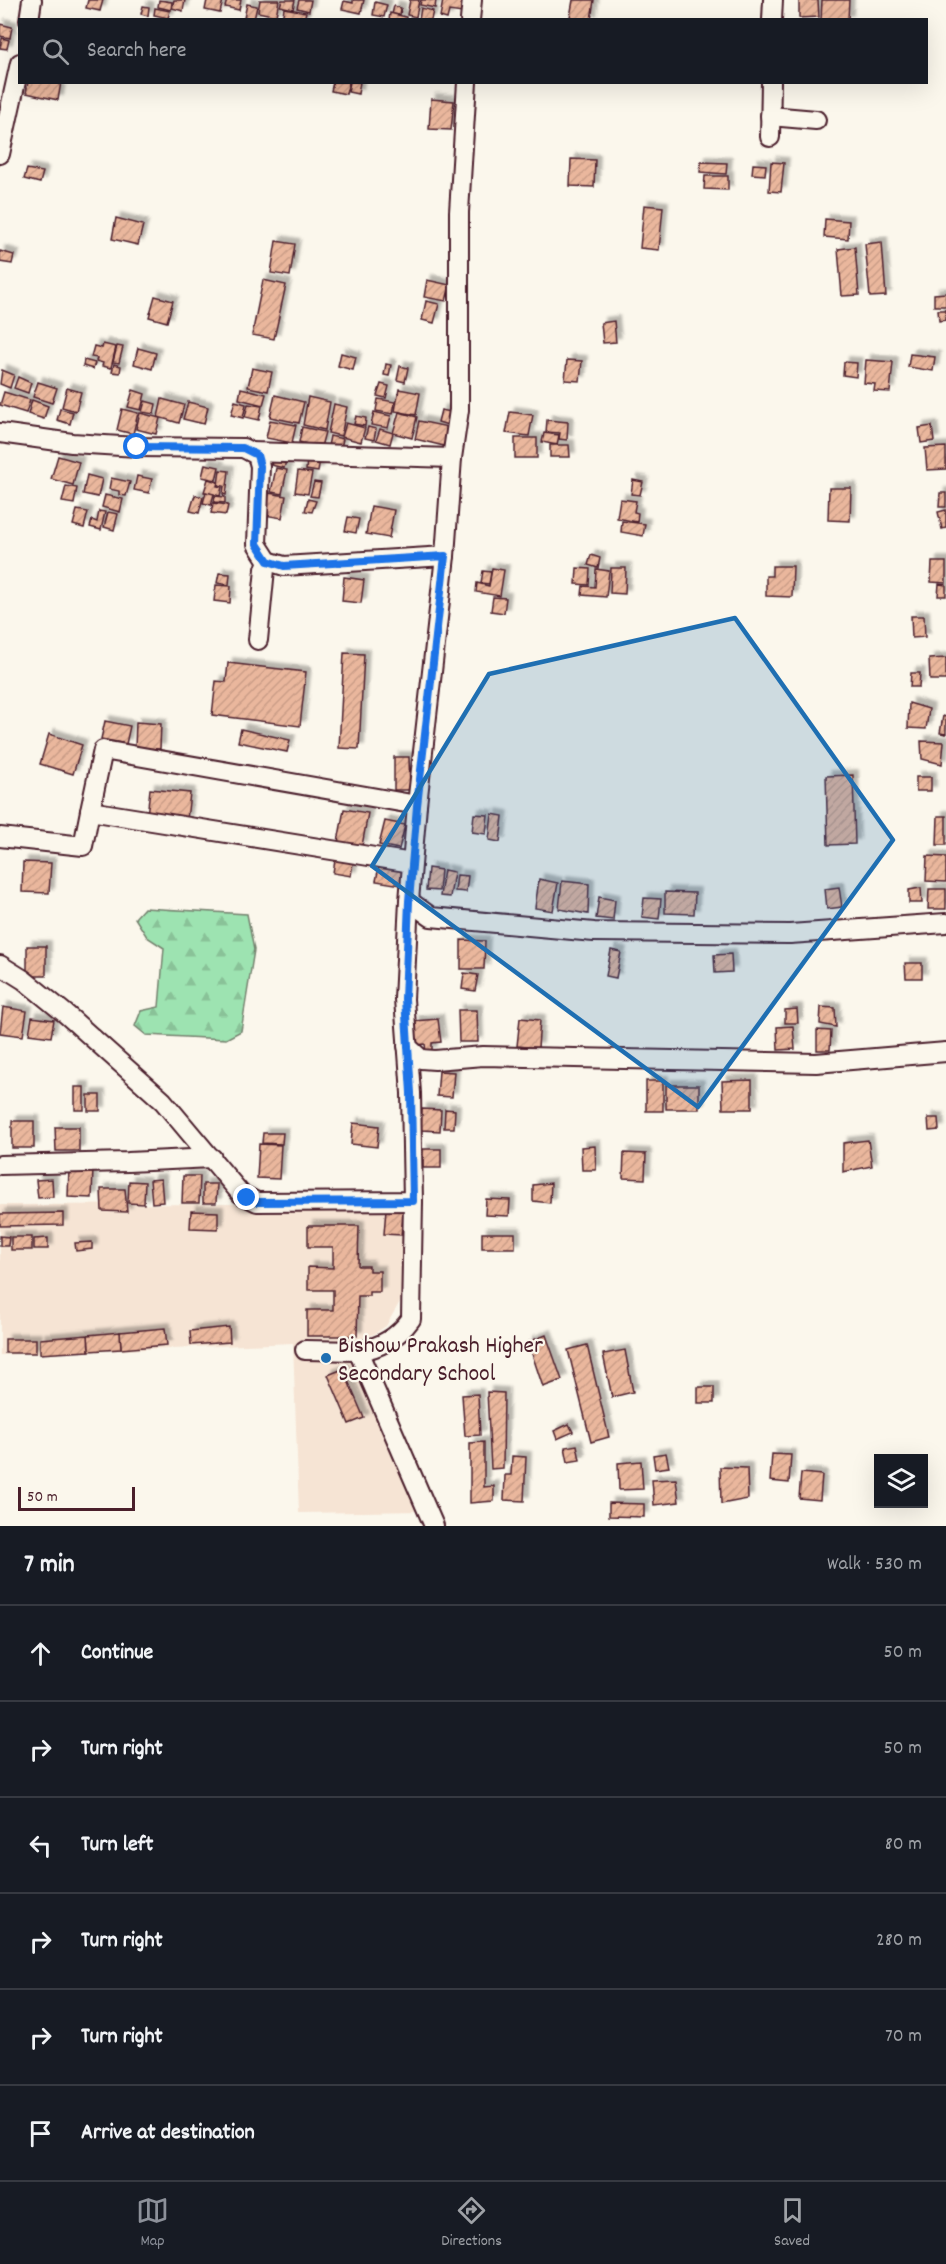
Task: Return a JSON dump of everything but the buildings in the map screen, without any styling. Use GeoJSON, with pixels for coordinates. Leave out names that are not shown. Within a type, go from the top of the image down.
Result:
{"type":"FeatureCollection","features":[{"type":"Feature","properties":{"kind":"street"},"geometry":{"type":"LineString","coordinates":[[29,18],[32,0]]}},
{"type":"Feature","properties":{"kind":"street"},"geometry":{"type":"LineString","coordinates":[[471,18],[472,0]]}},
{"type":"Feature","properties":{"kind":"street"},"geometry":{"type":"LineString","coordinates":[[772,18],[773,0]]}},
{"type":"Feature","properties":{"kind":"street"},"geometry":{"type":"LineString","coordinates":[[0,153],[18,72]]}},
{"type":"Feature","properties":{"kind":"street"},"geometry":{"type":"LineString","coordinates":[[305,1350],[374,1349],[400,1334],[411,1319],[413,1201],[411,1093],[405,999],[409,901],[417,806],[445,556],[452,458],[459,410],[459,212],[467,84]]}},
{"type":"Feature","properties":{"kind":"street"},"geometry":{"type":"LineString","coordinates":[[770,137],[771,84]]}},
{"type":"Feature","properties":{"kind":"street"},"geometry":{"type":"LineString","coordinates":[[770,116],[816,120]]}},
{"type":"Feature","properties":{"kind":"street"},"geometry":{"type":"LineString","coordinates":[[0,433],[72,443],[137,447],[243,448],[257,455],[260,466],[257,544],[268,561],[284,566],[445,556]]}},
{"type":"Feature","properties":{"kind":"street"},"geometry":{"type":"LineString","coordinates":[[251,452],[452,458]]}},
{"type":"Feature","properties":{"kind":"street"},"geometry":{"type":"LineString","coordinates":[[258,640],[265,569],[268,561]]}},
{"type":"Feature","properties":{"kind":"street"},"geometry":{"type":"LineString","coordinates":[[0,837],[83,846],[103,750],[417,806]]}},
{"type":"Feature","properties":{"kind":"street"},"geometry":{"type":"LineString","coordinates":[[90,811],[412,863]]}},
{"type":"Feature","properties":{"kind":"street"},"geometry":{"type":"LineString","coordinates":[[409,901],[431,917],[594,932],[790,934],[946,923]]}},
{"type":"Feature","properties":{"kind":"street"},"geometry":{"type":"LineString","coordinates":[[0,965],[24,980],[67,1015],[163,1101],[241,1194],[257,1202],[413,1201]]}},
{"type":"Feature","properties":{"kind":"street"},"geometry":{"type":"LineString","coordinates":[[407,1046],[421,1059],[483,1056],[816,1063],[946,1052]]}},
{"type":"Feature","properties":{"kind":"street"},"geometry":{"type":"LineString","coordinates":[[411,1093],[423,1070],[441,1059]]}},
{"type":"Feature","properties":{"kind":"street"},"geometry":{"type":"LineString","coordinates":[[0,1165],[212,1158]]}},
{"type":"Feature","properties":{"kind":"street"},"geometry":{"type":"LineString","coordinates":[[358,1351],[434,1526]]}},
{"type":"Feature","properties":{"kind":"highlighted area"},"geometry":{"type":"Polygon","coordinates":[[[735,618],[893,840],[698,1107],[372,866],[489,674],[735,618]]]}},
{"type":"Feature","properties":{"kind":"shaded area","name":"Bishow Prakash Higher Secondary School"},"geometry":{"type":"Polygon","coordinates":[[[240,1204],[404,1208],[413,1279],[386,1326],[374,1334],[357,1340],[358,1351],[424,1511],[299,1513],[293,1343],[0,1355],[0,1205],[240,1204]]]}},
{"type":"Feature","properties":{"kind":"green space"},"geometry":{"type":"Polygon","coordinates":[[[144,908],[247,914],[254,950],[241,1031],[226,1039],[146,1035],[135,1026],[141,1011],[159,1007],[164,948],[147,937],[135,918],[144,908]]]}},
{"type":"Feature","properties":{"kind":"place","name":"Bishow Prakash Higher Secondary School"},"geometry":{"type":"Point","coordinates":[326,1358]}},
{"type":"Feature","properties":{"kind":"route"},"geometry":{"type":"LineString","coordinates":[[137,447],[243,448],[257,455],[260,466],[257,544],[268,561],[284,566],[445,556],[417,806],[409,901],[405,999],[411,1093],[413,1201],[257,1202],[247,1198]]}}]}
